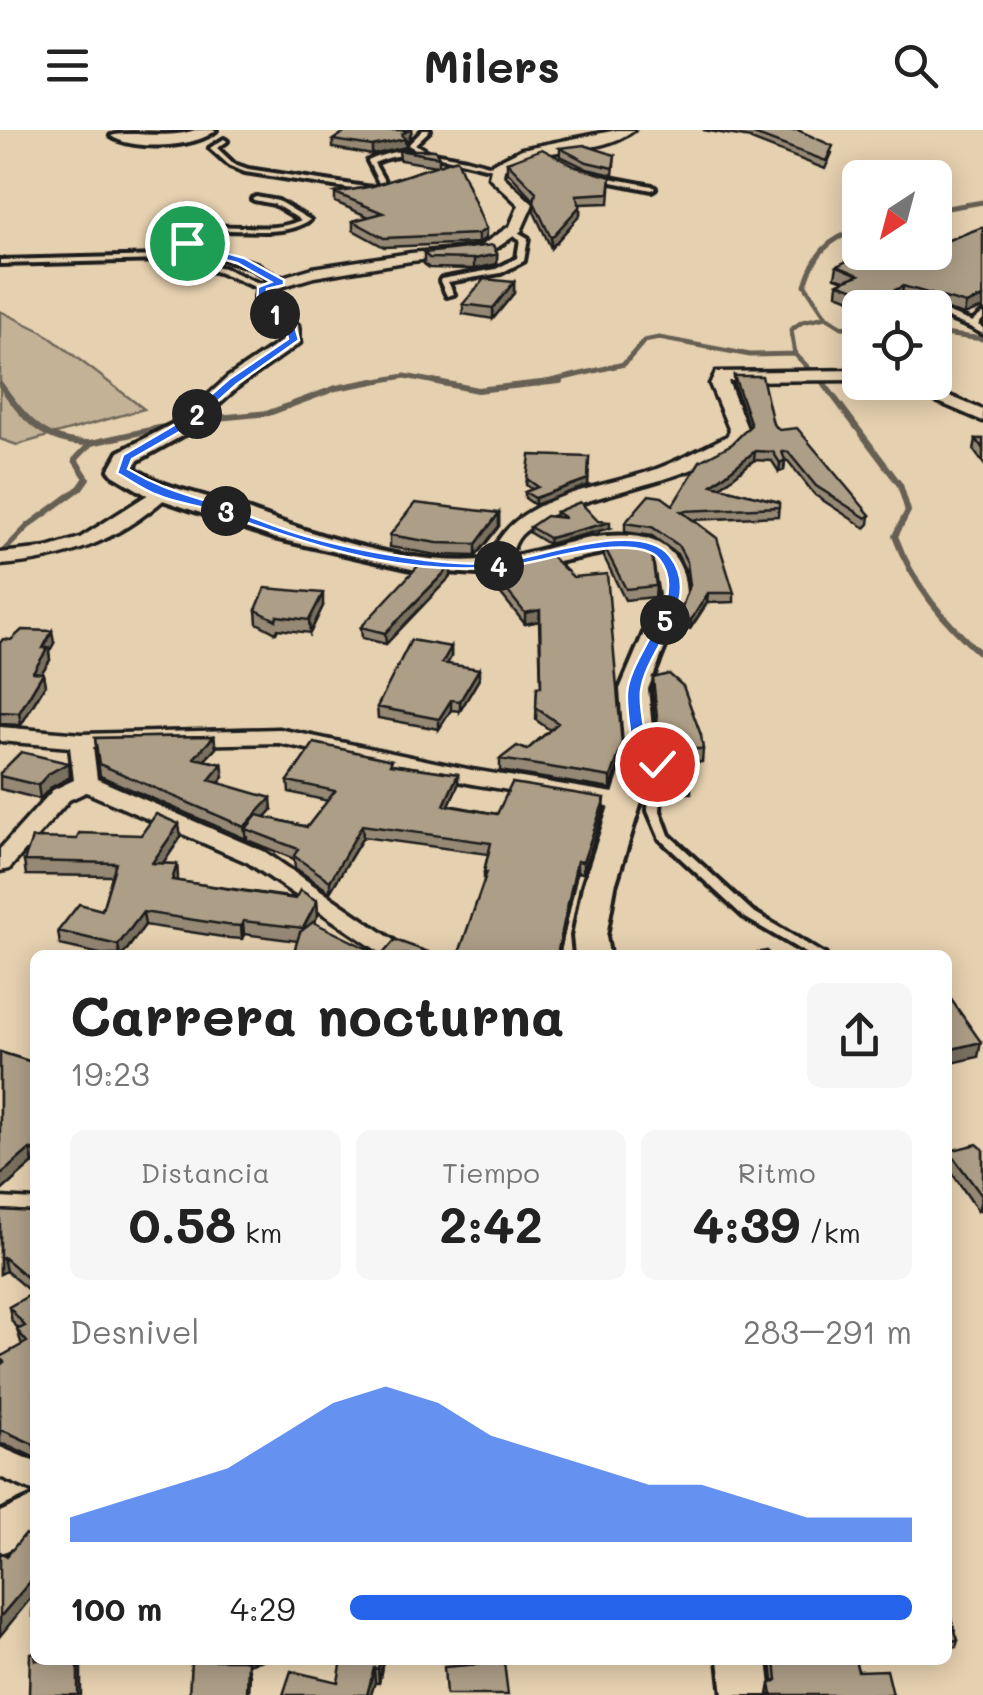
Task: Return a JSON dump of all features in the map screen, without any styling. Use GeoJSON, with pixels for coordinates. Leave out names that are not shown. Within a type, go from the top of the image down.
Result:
{"type":"FeatureCollection","features":[{"type":"Feature","properties":{"kind":"street"},"geometry":{"type":"LineString","coordinates":[[591,950],[597,894],[641,754],[634,690],[672,603],[674,582],[665,558],[652,548],[624,543],[499,566],[469,568],[417,562],[282,533],[216,507],[160,493],[122,470],[127,458],[189,421],[233,382],[294,340],[290,325],[262,304],[263,287],[410,257],[482,251],[511,232],[526,204],[496,177],[500,165],[614,137],[628,130]]}},
{"type":"Feature","properties":{"kind":"street"},"geometry":{"type":"LineString","coordinates":[[119,136],[191,139],[216,135]]}},
{"type":"Feature","properties":{"kind":"street"},"geometry":{"type":"LineString","coordinates":[[499,566],[502,546],[528,521],[566,503],[652,477],[733,440],[739,431],[718,379],[732,375],[842,375]]}},
{"type":"Feature","properties":{"kind":"street"},"geometry":{"type":"LineString","coordinates":[[944,400],[983,416]]}},
{"type":"Feature","properties":{"kind":"street"},"geometry":{"type":"LineString","coordinates":[[0,559],[44,556],[84,546],[106,536],[160,493]]}},
{"type":"Feature","properties":{"kind":"street"},"geometry":{"type":"LineString","coordinates":[[0,734],[81,741],[279,736],[510,784],[626,802]]}},
{"type":"Feature","properties":{"kind":"street"},"geometry":{"type":"LineString","coordinates":[[81,741],[86,782]]}},
{"type":"Feature","properties":{"kind":"street"},"geometry":{"type":"LineString","coordinates":[[0,864],[61,795],[86,782]]}},
{"type":"Feature","properties":{"kind":"street"},"geometry":{"type":"LineString","coordinates":[[86,782],[256,857],[395,950]]}},
{"type":"Feature","properties":{"kind":"street"},"geometry":{"type":"LineString","coordinates":[[0,1209],[30,1211]]}},
{"type":"Feature","properties":{"kind":"street"},"geometry":{"type":"LineString","coordinates":[[0,1461],[30,1476]]}},
{"type":"Feature","properties":{"kind":"street"},"geometry":{"type":"LineString","coordinates":[[0,1534],[30,1518]]}},
{"type":"Feature","properties":{"kind":"street"},"geometry":{"type":"LineString","coordinates":[[743,1665],[746,1695]]}},
{"type":"Feature","properties":{"kind":"lane"},"geometry":{"type":"LineString","coordinates":[[427,130],[411,145],[414,148],[500,165]]}},
{"type":"Feature","properties":{"kind":"lane"},"geometry":{"type":"LineString","coordinates":[[216,135],[213,148],[246,172],[372,190],[384,186],[384,182],[370,162],[391,155],[436,156],[500,165]]}},
{"type":"Feature","properties":{"kind":"lane"},"geometry":{"type":"LineString","coordinates":[[584,174],[652,188]]}},
{"type":"Feature","properties":{"kind":"lane"},"geometry":{"type":"LineString","coordinates":[[256,198],[276,202],[306,220],[284,229],[210,230],[183,239],[196,249],[254,266],[280,282]]}},
{"type":"Feature","properties":{"kind":"lane"},"geometry":{"type":"LineString","coordinates":[[450,294],[444,281],[498,272],[521,259],[524,238],[511,232]]}},
{"type":"Feature","properties":{"kind":"lane"},"geometry":{"type":"LineString","coordinates":[[0,262],[163,258],[221,270],[263,287]]}},
{"type":"Feature","properties":{"kind":"lane"},"geometry":{"type":"LineString","coordinates":[[973,325],[983,315]]}},
{"type":"Feature","properties":{"kind":"lane"},"geometry":{"type":"LineString","coordinates":[[952,317],[983,332]]}},
{"type":"Feature","properties":{"kind":"lane"},"geometry":{"type":"LineString","coordinates":[[641,754],[657,764],[654,811],[664,836],[748,914],[810,950]]}},
{"type":"Feature","properties":{"kind":"shaded area"},"geometry":{"type":"Polygon","coordinates":[[[0,311],[43,332],[144,409],[17,445],[0,439],[0,311]]]}},
{"type":"Feature","properties":{"kind":"building"},"geometry":{"type":"Polygon","coordinates":[[[348,130],[409,130],[402,134],[405,139],[372,146],[333,140],[348,130]]]}},
{"type":"Feature","properties":{"kind":"building"},"geometry":{"type":"Polygon","coordinates":[[[751,130],[798,130],[833,146],[826,161],[751,130]]]}},
{"type":"Feature","properties":{"kind":"building"},"geometry":{"type":"Polygon","coordinates":[[[584,145],[615,155],[613,168],[587,162],[560,148],[584,145]]]}},
{"type":"Feature","properties":{"kind":"building"},"geometry":{"type":"Polygon","coordinates":[[[542,149],[576,167],[611,177],[609,193],[576,195],[580,206],[551,238],[534,202],[536,192],[507,162],[542,149]]]}},
{"type":"Feature","properties":{"kind":"building"},"geometry":{"type":"Polygon","coordinates":[[[399,150],[435,150],[439,157],[399,150]]]}},
{"type":"Feature","properties":{"kind":"building"},"geometry":{"type":"Polygon","coordinates":[[[457,159],[486,229],[478,234],[384,238],[353,221],[383,213],[335,193],[373,186],[457,159]]]}},
{"type":"Feature","properties":{"kind":"building"},"geometry":{"type":"Polygon","coordinates":[[[983,228],[983,297],[966,304],[952,300],[952,290],[903,286],[895,290],[857,290],[838,283],[859,275],[847,270],[952,270],[952,239],[983,228]]]}},
{"type":"Feature","properties":{"kind":"building"},"geometry":{"type":"Polygon","coordinates":[[[493,245],[497,254],[474,259],[429,258],[424,253],[493,245]]]}},
{"type":"Feature","properties":{"kind":"building"},"geometry":{"type":"Polygon","coordinates":[[[484,279],[514,282],[493,308],[463,304],[484,279]]]}},
{"type":"Feature","properties":{"kind":"building"},"geometry":{"type":"Polygon","coordinates":[[[734,376],[762,376],[773,424],[780,430],[797,428],[870,515],[866,518],[816,486],[788,452],[782,452],[785,460],[780,463],[773,452],[755,451],[712,485],[779,502],[779,507],[681,511],[717,538],[734,593],[708,593],[691,620],[678,618],[690,585],[687,562],[678,545],[652,527],[625,523],[649,495],[662,497],[673,505],[700,461],[732,444],[751,425],[734,376]]]}},
{"type":"Feature","properties":{"kind":"building"},"geometry":{"type":"Polygon","coordinates":[[[530,455],[589,457],[588,479],[535,498],[525,492],[538,487],[527,479],[530,455]]]}},
{"type":"Feature","properties":{"kind":"building"},"geometry":{"type":"Polygon","coordinates":[[[580,502],[598,521],[610,522],[549,538],[530,527],[546,516],[565,518],[556,512],[580,502]]]}},
{"type":"Feature","properties":{"kind":"building"},"geometry":{"type":"Polygon","coordinates":[[[415,503],[499,513],[476,544],[437,543],[390,535],[415,503]]]}},
{"type":"Feature","properties":{"kind":"building"},"geometry":{"type":"Polygon","coordinates":[[[604,546],[645,548],[652,555],[656,586],[626,589],[604,546]]]}},
{"type":"Feature","properties":{"kind":"building"},"geometry":{"type":"Polygon","coordinates":[[[551,556],[573,577],[607,574],[622,745],[611,777],[500,759],[517,746],[527,750],[558,723],[536,708],[537,687],[541,687],[540,610],[525,613],[489,568],[551,556]]]}},
{"type":"Feature","properties":{"kind":"building"},"geometry":{"type":"Polygon","coordinates":[[[420,564],[451,566],[385,633],[361,627],[420,564]]]}},
{"type":"Feature","properties":{"kind":"building"},"geometry":{"type":"Polygon","coordinates":[[[265,588],[323,593],[309,620],[277,616],[276,620],[256,610],[265,588]]]}},
{"type":"Feature","properties":{"kind":"building"},"geometry":{"type":"Polygon","coordinates":[[[22,630],[52,631],[43,648],[48,648],[33,672],[43,673],[19,713],[0,712],[0,643],[3,639],[11,640],[22,630]]]}},
{"type":"Feature","properties":{"kind":"building"},"geometry":{"type":"Polygon","coordinates":[[[411,640],[451,647],[442,663],[479,669],[460,701],[451,700],[439,719],[377,707],[411,640]]]}},
{"type":"Feature","properties":{"kind":"building"},"geometry":{"type":"Polygon","coordinates":[[[669,674],[683,686],[701,735],[703,749],[691,749],[692,781],[666,779],[666,737],[659,737],[653,678],[669,674]]]}},
{"type":"Feature","properties":{"kind":"building"},"geometry":{"type":"Polygon","coordinates":[[[214,736],[194,758],[222,764],[209,780],[271,798],[244,827],[99,764],[95,738],[214,736]]]}},
{"type":"Feature","properties":{"kind":"building"},"geometry":{"type":"Polygon","coordinates":[[[314,743],[392,760],[390,764],[458,774],[444,805],[497,814],[512,783],[605,798],[583,862],[577,861],[558,950],[460,950],[487,872],[491,843],[362,825],[330,881],[294,856],[298,849],[246,829],[257,815],[307,827],[335,791],[288,781],[314,743]]]}},
{"type":"Feature","properties":{"kind":"building"},"geometry":{"type":"Polygon","coordinates":[[[21,752],[68,763],[38,785],[0,776],[21,752]]]}},
{"type":"Feature","properties":{"kind":"building"},"geometry":{"type":"Polygon","coordinates":[[[156,814],[179,824],[152,863],[177,864],[172,880],[295,899],[300,890],[317,901],[303,928],[243,921],[241,926],[227,925],[143,912],[118,945],[58,931],[79,904],[102,910],[116,863],[24,861],[32,838],[77,839],[79,833],[141,835],[156,814]]]}},
{"type":"Feature","properties":{"kind":"building"},"geometry":{"type":"Polygon","coordinates":[[[313,922],[370,950],[295,950],[300,932],[313,922]]]}},
{"type":"Feature","properties":{"kind":"building"},"geometry":{"type":"Polygon","coordinates":[[[395,940],[423,950],[386,950],[395,940]]]}},
{"type":"Feature","properties":{"kind":"building"},"geometry":{"type":"Polygon","coordinates":[[[952,1001],[981,1042],[952,1049],[952,1001]]]}},
{"type":"Feature","properties":{"kind":"building"},"geometry":{"type":"Polygon","coordinates":[[[0,1052],[30,1061],[30,1149],[0,1175],[0,1052]]]}},
{"type":"Feature","properties":{"kind":"building"},"geometry":{"type":"Polygon","coordinates":[[[977,1144],[983,1149],[983,1196],[952,1155],[952,1150],[977,1144]]]}},
{"type":"Feature","properties":{"kind":"building"},"geometry":{"type":"Polygon","coordinates":[[[0,1210],[30,1212],[30,1280],[0,1258],[0,1210]]]}},
{"type":"Feature","properties":{"kind":"building"},"geometry":{"type":"Polygon","coordinates":[[[30,1295],[30,1443],[0,1430],[0,1365],[4,1362],[0,1357],[27,1342],[17,1330],[25,1326],[9,1307],[30,1295]]]}},
{"type":"Feature","properties":{"kind":"building"},"geometry":{"type":"Polygon","coordinates":[[[25,1534],[30,1536],[30,1582],[0,1617],[0,1552],[7,1556],[25,1534]]]}},
{"type":"Feature","properties":{"kind":"building"},"geometry":{"type":"Polygon","coordinates":[[[30,1653],[30,1665],[78,1665],[78,1695],[29,1695],[30,1653]]]}},
{"type":"Feature","properties":{"kind":"building"},"geometry":{"type":"Polygon","coordinates":[[[191,1665],[248,1665],[247,1695],[189,1695],[191,1665]]]}},
{"type":"Feature","properties":{"kind":"building"},"geometry":{"type":"Polygon","coordinates":[[[341,1665],[379,1665],[374,1668],[367,1695],[283,1695],[291,1671],[338,1682],[341,1665]]]}},
{"type":"Feature","properties":{"kind":"building"},"geometry":{"type":"Polygon","coordinates":[[[504,1665],[508,1695],[446,1695],[444,1667],[504,1665]]]}},
{"type":"Feature","properties":{"kind":"building"},"geometry":{"type":"Polygon","coordinates":[[[776,1665],[856,1665],[858,1671],[887,1670],[893,1695],[772,1695],[770,1684],[777,1680],[776,1665]]]}},
{"type":"Feature","properties":{"kind":"waterway"},"geometry":{"type":"LineString","coordinates":[[952,207],[983,202]]}},
{"type":"Feature","properties":{"kind":"waterway"},"geometry":{"type":"LineString","coordinates":[[826,317],[805,285],[818,256],[842,236]]}},
{"type":"Feature","properties":{"kind":"waterway"},"geometry":{"type":"LineString","coordinates":[[795,354],[791,330],[802,322],[826,317]]}},
{"type":"Feature","properties":{"kind":"waterway"},"geometry":{"type":"LineString","coordinates":[[826,317],[842,327]]}},
{"type":"Feature","properties":{"kind":"waterway"},"geometry":{"type":"LineString","coordinates":[[952,335],[983,339]]}},
{"type":"Feature","properties":{"kind":"waterway"},"geometry":{"type":"LineString","coordinates":[[543,383],[624,364],[644,341],[659,338],[750,355],[795,354]]}},
{"type":"Feature","properties":{"kind":"waterway"},"geometry":{"type":"LineString","coordinates":[[795,354],[824,384]]}},
{"type":"Feature","properties":{"kind":"waterway"},"geometry":{"type":"LineString","coordinates":[[359,384],[405,376],[446,384]]}},
{"type":"Feature","properties":{"kind":"waterway"},"geometry":{"type":"LineString","coordinates":[[196,420],[269,413],[336,388],[374,381]]}},
{"type":"Feature","properties":{"kind":"waterway"},"geometry":{"type":"LineString","coordinates":[[433,381],[477,390],[543,383]]}},
{"type":"Feature","properties":{"kind":"waterway"},"geometry":{"type":"LineString","coordinates":[[543,383],[560,381]]}},
{"type":"Feature","properties":{"kind":"waterway"},"geometry":{"type":"LineString","coordinates":[[822,381],[900,485],[908,511],[895,536],[920,587],[955,630],[983,656]]}},
{"type":"Feature","properties":{"kind":"waterway"},"geometry":{"type":"LineString","coordinates":[[538,384],[543,383]]}},
{"type":"Feature","properties":{"kind":"waterway"},"geometry":{"type":"LineString","coordinates":[[0,384],[18,408],[47,434],[89,443]]}},
{"type":"Feature","properties":{"kind":"waterway"},"geometry":{"type":"LineString","coordinates":[[0,555],[28,526],[80,488],[87,478],[75,460],[91,443],[182,423]]}},
{"type":"Feature","properties":{"kind":"route"},"geometry":{"type":"LineString","coordinates":[[187,243],[240,260],[280,282],[263,287],[262,304],[290,325],[294,340],[233,382],[186,424],[127,458],[122,470],[160,493],[216,507],[282,533],[417,562],[469,568],[624,543],[652,548],[665,558],[674,582],[672,603],[634,690],[641,754],[657,764]]}}]}
